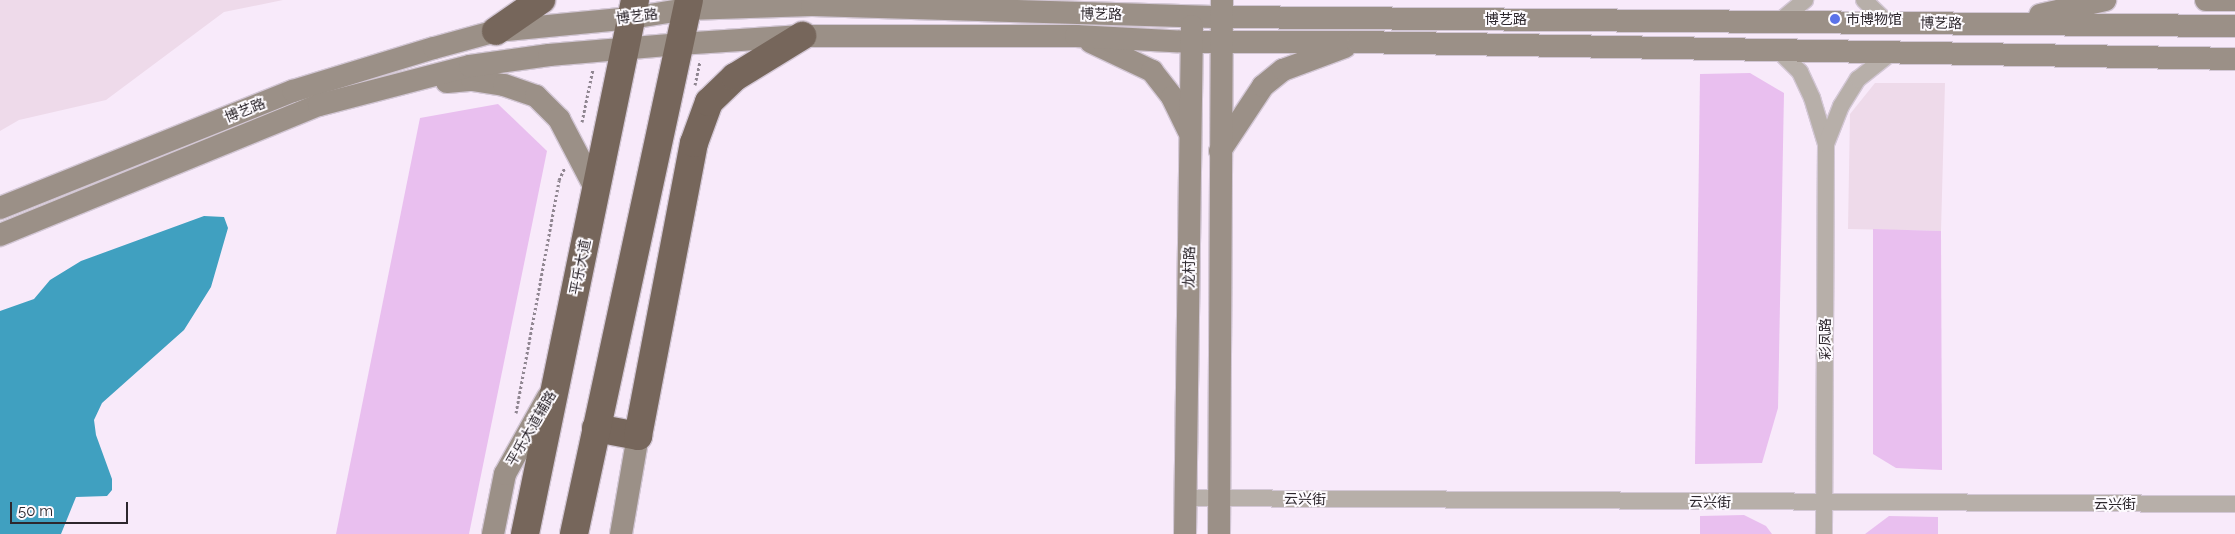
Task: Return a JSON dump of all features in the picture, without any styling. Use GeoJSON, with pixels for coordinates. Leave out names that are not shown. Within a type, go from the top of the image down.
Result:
{"type":"FeatureCollection","features":[{"type":"Feature","properties":{"kind":"highway"},"geometry":{"type":"LineString","coordinates":[[496,31],[541,0]]}},
{"type":"Feature","properties":{"kind":"highway"},"geometry":{"type":"LineString","coordinates":[[574,534],[688,4]]}},
{"type":"Feature","properties":{"kind":"highway","name":"平乐大道"},"geometry":{"type":"LineString","coordinates":[[525,534],[633,9]]}},
{"type":"Feature","properties":{"kind":"highway"},"geometry":{"type":"LineString","coordinates":[[596,428],[638,436],[698,125],[709,102],[735,77],[802,36]]}},
{"type":"Feature","properties":{"kind":"main road"},"geometry":{"type":"LineString","coordinates":[[1087,14],[1128,0]]}},
{"type":"Feature","properties":{"kind":"main road"},"geometry":{"type":"LineString","coordinates":[[1279,0],[1323,17]]}},
{"type":"Feature","properties":{"kind":"main road"},"geometry":{"type":"LineString","coordinates":[[2007,23],[2105,0]]}},
{"type":"Feature","properties":{"kind":"main road"},"geometry":{"type":"LineString","coordinates":[[2206,0],[2235,0]]}},
{"type":"Feature","properties":{"kind":"main road","name":"博艺路"},"geometry":{"type":"LineString","coordinates":[[0,208],[294,91],[496,31],[633,9],[688,4],[813,3],[1087,14],[1222,8],[1323,17],[2235,26]]}},
{"type":"Feature","properties":{"kind":"main road","name":"龙村路"},"geometry":{"type":"LineString","coordinates":[[1185,534],[1192,8]]}},
{"type":"Feature","properties":{"kind":"main road"},"geometry":{"type":"LineString","coordinates":[[1220,534],[1222,8]]}},
{"type":"Feature","properties":{"kind":"main road","name":"博艺路"},"geometry":{"type":"LineString","coordinates":[[0,235],[319,105],[470,66],[596,50],[802,36],[1076,36],[1192,42],[1358,42],[2235,59]]}},
{"type":"Feature","properties":{"kind":"main road"},"geometry":{"type":"LineString","coordinates":[[1076,36],[1127,57],[1152,72],[1172,97],[1191,136]]}},
{"type":"Feature","properties":{"kind":"main road"},"geometry":{"type":"LineString","coordinates":[[1220,150],[1263,86],[1282,70],[1358,42]]}},
{"type":"Feature","properties":{"kind":"main road"},"geometry":{"type":"LineString","coordinates":[[382,89],[472,80],[504,86],[536,96],[559,119],[595,188]]}},
{"type":"Feature","properties":{"kind":"main road","name":"平乐大道辅路"},"geometry":{"type":"LineString","coordinates":[[493,534],[505,474],[558,381]]}},
{"type":"Feature","properties":{"kind":"main road"},"geometry":{"type":"LineString","coordinates":[[621,534],[638,436]]}},
{"type":"Feature","properties":{"kind":"street"},"geometry":{"type":"LineString","coordinates":[[1780,21],[1804,0]]}},
{"type":"Feature","properties":{"kind":"street"},"geometry":{"type":"LineString","coordinates":[[1864,0],[1888,22]]}},
{"type":"Feature","properties":{"kind":"street","name":"彩凤路"},"geometry":{"type":"LineString","coordinates":[[1780,51],[1800,72],[1812,98],[1826,144],[1824,534]]}},
{"type":"Feature","properties":{"kind":"street","name":"彩凤路"},"geometry":{"type":"LineString","coordinates":[[1826,144],[1841,106],[1858,79],[1891,53]]}},
{"type":"Feature","properties":{"kind":"street","name":"云兴街"},"geometry":{"type":"LineString","coordinates":[[1185,498],[2235,504]]}},
{"type":"Feature","properties":{"kind":"path"},"geometry":{"type":"LineString","coordinates":[[516,415],[559,180],[580,130],[596,50]]}},
{"type":"Feature","properties":{"kind":"shaded area"},"geometry":{"type":"Polygon","coordinates":[[[0,0],[283,0],[224,12],[106,100],[19,120],[0,131],[0,0]]]}},
{"type":"Feature","properties":{"kind":"shaded area"},"geometry":{"type":"Polygon","coordinates":[[[1750,73],[1784,93],[1778,408],[1762,463],[1695,464],[1700,74],[1750,73]]]}},
{"type":"Feature","properties":{"kind":"shaded area"},"geometry":{"type":"Polygon","coordinates":[[[1875,83],[1945,83],[1941,231],[1848,229],[1850,114],[1875,83]]]}},
{"type":"Feature","properties":{"kind":"shaded area"},"geometry":{"type":"Polygon","coordinates":[[[498,104],[547,151],[469,534],[336,534],[420,118],[498,104]]]}},
{"type":"Feature","properties":{"kind":"shaded area"},"geometry":{"type":"Polygon","coordinates":[[[1873,229],[1941,231],[1942,470],[1896,468],[1873,454],[1873,229]]]}},
{"type":"Feature","properties":{"kind":"shaded area"},"geometry":{"type":"Polygon","coordinates":[[[1744,515],[1766,526],[1772,534],[1700,534],[1700,516],[1744,515]]]}},
{"type":"Feature","properties":{"kind":"shaded area"},"geometry":{"type":"Polygon","coordinates":[[[1889,516],[1938,517],[1938,534],[1865,534],[1889,516]]]}},
{"type":"Feature","properties":{"kind":"water"},"geometry":{"type":"Polygon","coordinates":[[[204,216],[224,217],[228,228],[211,287],[184,330],[102,403],[94,420],[96,435],[112,479],[112,490],[107,496],[76,497],[61,534],[0,534],[0,311],[34,299],[50,280],[81,261],[204,216]]]}},
{"type":"Feature","properties":{"kind":"place","name":"市博物馆"},"geometry":{"type":"Point","coordinates":[1835,19]}}]}
